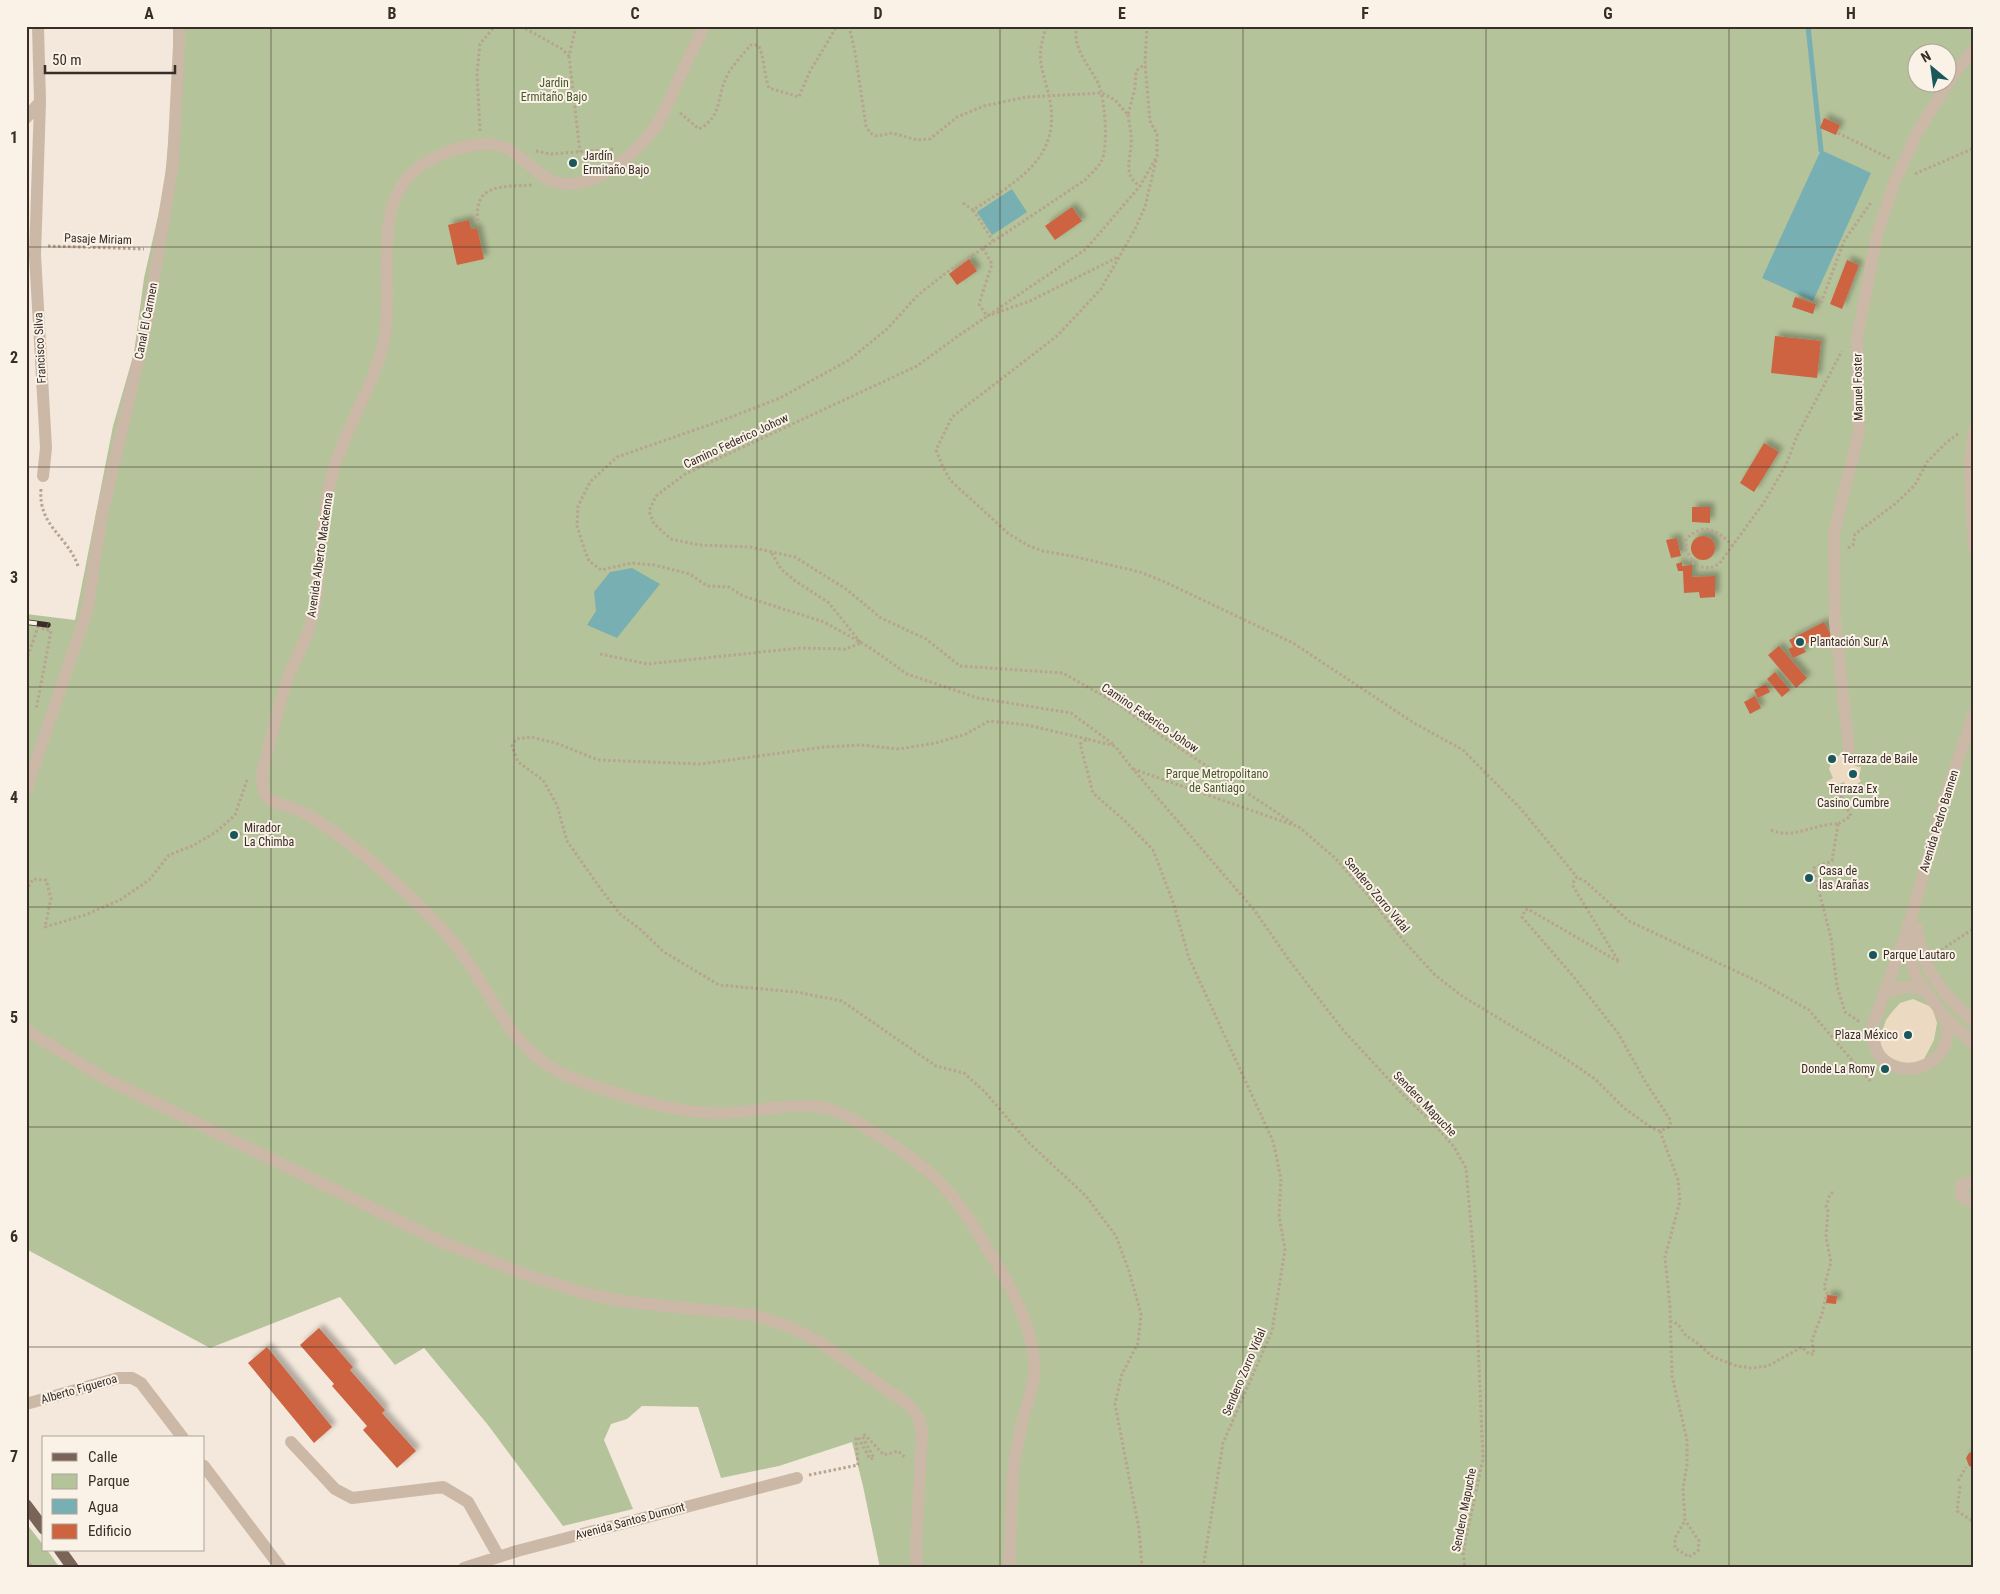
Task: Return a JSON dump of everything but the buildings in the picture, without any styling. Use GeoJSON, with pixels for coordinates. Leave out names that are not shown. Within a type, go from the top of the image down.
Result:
{"type":"FeatureCollection","features":[{"type":"Feature","properties":{"kind":"main road"},"geometry":{"type":"LineString","coordinates":[[26,1505],[42,1525]]}},
{"type":"Feature","properties":{"kind":"main road"},"geometry":{"type":"LineString","coordinates":[[61,1552],[73,1568]]}},
{"type":"Feature","properties":{"kind":"street","name":"Francisco Silva"},"geometry":{"type":"LineString","coordinates":[[38,26],[40,102],[35,246],[46,448],[43,476]]}},
{"type":"Feature","properties":{"kind":"street","name":"Canal El Carmen"},"geometry":{"type":"LineString","coordinates":[[26,790],[87,611],[102,514],[146,327],[173,163],[180,26]]}},
{"type":"Feature","properties":{"kind":"street","name":"Avenida Alberto Mackenna"},"geometry":{"type":"LineString","coordinates":[[704,26],[668,103],[653,130],[624,161],[610,171],[578,183],[562,184],[549,180],[507,149],[494,144],[481,144],[468,146],[432,160],[412,173],[398,194],[388,229],[386,255],[388,306],[380,357],[368,390],[335,465],[324,511],[312,619],[287,682],[278,711],[263,769],[262,782],[264,792],[268,798],[297,809],[331,830],[366,857],[407,893],[455,945],[481,981],[503,1020],[518,1040],[539,1059],[561,1074],[666,1107],[692,1111],[722,1113],[799,1107],[826,1108],[852,1119],[893,1145],[916,1161],[947,1190],[966,1215],[1017,1299],[1032,1344],[1033,1379],[1022,1423],[1013,1474],[1009,1568]]}},
{"type":"Feature","properties":{"kind":"street","name":"Manuel Foster"},"geometry":{"type":"LineString","coordinates":[[1849,748],[1835,624],[1834,532],[1859,432],[1857,338],[1877,235],[1894,183],[1918,131],[1953,75],[1974,49]]}},
{"type":"Feature","properties":{"kind":"street"},"geometry":{"type":"LineString","coordinates":[[26,118],[40,102]]}},
{"type":"Feature","properties":{"kind":"street"},"geometry":{"type":"LineString","coordinates":[[1974,430],[1970,464],[1974,548]]}},
{"type":"Feature","properties":{"kind":"street","name":"Avenida Pedro Bannen"},"geometry":{"type":"LineString","coordinates":[[1871,1030],[1912,929],[1948,789],[1974,713]]}},
{"type":"Feature","properties":{"kind":"street"},"geometry":{"type":"LineString","coordinates":[[1912,929],[1926,964],[1935,979],[1960,1010],[1974,1022]]}},
{"type":"Feature","properties":{"kind":"street","name":"Avenida Pedro Bannen"},"geometry":{"type":"LineString","coordinates":[[1912,929],[1915,974],[1944,1016],[1974,1044]]}},
{"type":"Feature","properties":{"kind":"street"},"geometry":{"type":"LineString","coordinates":[[1884,994],[1902,986],[1914,987],[1925,991]]}},
{"type":"Feature","properties":{"kind":"street"},"geometry":{"type":"LineString","coordinates":[[1871,1030],[1874,1043],[1883,1058],[1895,1065],[1918,1068],[1933,1061],[1940,1053],[1946,1040],[1947,1031],[1944,1016]]}},
{"type":"Feature","properties":{"kind":"street"},"geometry":{"type":"LineString","coordinates":[[26,1030],[104,1078],[442,1242],[532,1277],[588,1294],[628,1302],[754,1315],[790,1327],[821,1343],[909,1405],[918,1417],[922,1431],[916,1547],[917,1568]]}},
{"type":"Feature","properties":{"kind":"street"},"geometry":{"type":"LineString","coordinates":[[1970,1201],[1962,1196],[1962,1185],[1974,1181]]}},
{"type":"Feature","properties":{"kind":"street","name":"Alberto Figueroa"},"geometry":{"type":"LineString","coordinates":[[26,1404],[118,1378],[132,1378],[141,1383],[181,1436]]}},
{"type":"Feature","properties":{"kind":"street"},"geometry":{"type":"LineString","coordinates":[[291,1442],[335,1489],[352,1498],[442,1487],[468,1502],[499,1557]]}},
{"type":"Feature","properties":{"kind":"street"},"geometry":{"type":"LineString","coordinates":[[205,1467],[281,1568]]}},
{"type":"Feature","properties":{"kind":"street","name":"Avenida Santos Dumont"},"geometry":{"type":"LineString","coordinates":[[464,1568],[797,1478]]}},
{"type":"Feature","properties":{"kind":"path"},"geometry":{"type":"LineString","coordinates":[[481,144],[477,73],[480,44],[495,26]]}},
{"type":"Feature","properties":{"kind":"path"},"geometry":{"type":"LineString","coordinates":[[521,26],[562,49],[569,56]]}},
{"type":"Feature","properties":{"kind":"path"},"geometry":{"type":"LineString","coordinates":[[576,26],[569,56],[580,152]]}},
{"type":"Feature","properties":{"kind":"path"},"geometry":{"type":"LineString","coordinates":[[668,103],[699,129],[708,124],[717,111],[717,104],[727,74],[752,46],[758,44],[762,50],[762,64],[769,88],[799,97],[809,73],[837,26]]}},
{"type":"Feature","properties":{"kind":"path"},"geometry":{"type":"LineString","coordinates":[[849,26],[855,52],[866,126],[870,132],[877,136],[892,133],[917,140],[930,139],[957,117],[984,106],[1026,97],[1102,93],[1114,100],[1128,115]]}},
{"type":"Feature","properties":{"kind":"path"},"geometry":{"type":"LineString","coordinates":[[973,210],[1028,172],[1047,141],[1052,121],[1049,97],[1039,65],[1041,40],[1046,26]]}},
{"type":"Feature","properties":{"kind":"path"},"geometry":{"type":"LineString","coordinates":[[1077,26],[1074,37],[1081,55],[1102,93],[1106,142],[1101,162],[1085,180],[993,241],[918,295],[886,329],[849,360],[780,398],[617,458],[590,482],[578,506],[577,526],[590,561],[601,570],[632,563],[654,565],[690,574],[707,586],[729,587],[743,596],[824,622],[861,643],[907,674],[978,698],[1071,713],[1115,746],[1132,768]]}},
{"type":"Feature","properties":{"kind":"path"},"geometry":{"type":"LineString","coordinates":[[1147,26],[1145,64],[1150,121],[1157,134],[1157,156],[1145,208],[1101,288],[1057,336],[952,417],[936,450],[950,480],[1009,534],[1029,546],[1043,552],[1072,556],[1140,572],[1164,582],[1293,643],[1414,724],[1463,750],[1522,809],[1578,877],[1629,921],[1761,983],[1809,1010],[1871,1082]]}},
{"type":"Feature","properties":{"kind":"path"},"geometry":{"type":"LineString","coordinates":[[1140,186],[1131,180],[1128,172],[1132,142],[1128,115],[1135,88],[1136,71],[1145,64]]}},
{"type":"Feature","properties":{"kind":"path"},"geometry":{"type":"LineString","coordinates":[[1838,133],[1903,164]]}},
{"type":"Feature","properties":{"kind":"path"},"geometry":{"type":"LineString","coordinates":[[532,150],[551,154],[620,148]]}},
{"type":"Feature","properties":{"kind":"path","name":"Camino Federico Johow"},"geometry":{"type":"LineString","coordinates":[[1157,156],[1140,186],[1086,249],[916,366],[684,474],[656,496],[649,511],[654,524],[671,539],[699,545],[750,547],[795,557],[846,589],[881,618],[926,640],[960,666],[1063,673],[1118,704],[1163,737],[1299,827]]}},
{"type":"Feature","properties":{"kind":"path"},"geometry":{"type":"LineString","coordinates":[[478,221],[476,208],[482,195],[492,189],[532,185]]}},
{"type":"Feature","properties":{"kind":"path"},"geometry":{"type":"LineString","coordinates":[[963,203],[973,210],[993,241]]}},
{"type":"Feature","properties":{"kind":"path","name":"Pasaje Miriam"},"geometry":{"type":"LineString","coordinates":[[35,246],[160,250]]}},
{"type":"Feature","properties":{"kind":"path"},"geometry":{"type":"LineString","coordinates":[[983,248],[992,264],[979,304],[987,316],[1030,302],[1119,257]]}},
{"type":"Feature","properties":{"kind":"path"},"geometry":{"type":"LineString","coordinates":[[1733,546],[1719,532],[1712,529],[1692,533],[1686,539],[1686,550],[1689,558],[1701,567],[1710,568],[1720,564],[1739,538],[1763,504],[1786,465],[1797,436],[1845,345],[1857,338]]}},
{"type":"Feature","properties":{"kind":"path"},"geometry":{"type":"LineString","coordinates":[[1834,555],[1853,545],[1855,534],[1895,504],[1915,485],[1927,462],[1960,432]]}},
{"type":"Feature","properties":{"kind":"path"},"geometry":{"type":"LineString","coordinates":[[43,476],[40,502],[46,520],[69,547],[79,570]]}},
{"type":"Feature","properties":{"kind":"path"},"geometry":{"type":"LineString","coordinates":[[771,552],[780,569],[829,603],[861,643]]}},
{"type":"Feature","properties":{"kind":"path"},"geometry":{"type":"LineString","coordinates":[[26,661],[38,627],[51,631],[35,717]]}},
{"type":"Feature","properties":{"kind":"path"},"geometry":{"type":"LineString","coordinates":[[600,654],[648,664],[800,648],[845,650],[861,643]]}},
{"type":"Feature","properties":{"kind":"path"},"geometry":{"type":"LineString","coordinates":[[1115,746],[1027,725],[989,721],[966,734],[936,743],[900,749],[861,745],[824,747],[702,764],[598,760],[556,743],[531,737],[516,739],[512,746],[518,762],[543,780],[557,805],[567,841],[600,888],[620,914],[640,929],[664,952],[719,985],[796,992],[842,1001],[936,1066],[964,1074],[985,1092],[1028,1142],[1086,1196],[1116,1236],[1129,1270],[1141,1314],[1138,1344],[1122,1374],[1116,1404],[1140,1529],[1142,1568]]}},
{"type":"Feature","properties":{"kind":"path","name":"Sendero Zorro Vidal"},"geometry":{"type":"LineString","coordinates":[[1087,739],[1080,744],[1093,793],[1125,821],[1153,850],[1173,902],[1189,958],[1273,1141],[1281,1179],[1279,1216],[1285,1250],[1272,1331],[1223,1443],[1203,1568]]}},
{"type":"Feature","properties":{"kind":"path","name":"Sendero Zorro Vidal"},"geometry":{"type":"LineString","coordinates":[[1132,768],[1299,827],[1334,858],[1367,894],[1402,939],[1435,976],[1462,996],[1566,1059],[1595,1079],[1624,1108],[1652,1128],[1660,1131]]}},
{"type":"Feature","properties":{"kind":"path","name":"Sendero Mapuche"},"geometry":{"type":"LineString","coordinates":[[1132,768],[1255,911],[1288,960],[1343,1030],[1406,1098],[1434,1124],[1454,1147],[1466,1168],[1475,1272],[1483,1458],[1463,1552],[1465,1568]]}},
{"type":"Feature","properties":{"kind":"path"},"geometry":{"type":"LineString","coordinates":[[26,891],[33,879],[46,880],[51,898],[45,926],[85,915],[120,900],[149,880],[169,855],[192,846],[216,832],[235,815],[248,776]]}},
{"type":"Feature","properties":{"kind":"path"},"geometry":{"type":"LineString","coordinates":[[1771,830],[1780,834],[1805,832],[1828,824],[1838,824],[1851,816],[1836,787]]}},
{"type":"Feature","properties":{"kind":"path"},"geometry":{"type":"LineString","coordinates":[[1838,824],[1832,861],[1813,868],[1831,938],[1836,986],[1845,1012],[1871,1030]]}},
{"type":"Feature","properties":{"kind":"path"},"geometry":{"type":"LineString","coordinates":[[234,835],[254,830]]}},
{"type":"Feature","properties":{"kind":"path"},"geometry":{"type":"LineString","coordinates":[[1578,877],[1574,880],[1573,886],[1619,962],[1528,909],[1525,910],[1522,917],[1573,976],[1618,1033],[1670,1121],[1669,1126],[1660,1131],[1678,1180],[1680,1201],[1665,1257],[1672,1376],[1687,1440],[1687,1465],[1683,1488],[1685,1520],[1699,1541],[1698,1551],[1689,1557],[1675,1548],[1675,1538],[1685,1520]]}},
{"type":"Feature","properties":{"kind":"path"},"geometry":{"type":"LineString","coordinates":[[1942,950],[1974,928]]}},
{"type":"Feature","properties":{"kind":"path"},"geometry":{"type":"LineString","coordinates":[[1968,932],[1974,936]]}},
{"type":"Feature","properties":{"kind":"path"},"geometry":{"type":"LineString","coordinates":[[1862,1072],[1883,1058]]}},
{"type":"Feature","properties":{"kind":"path"},"geometry":{"type":"LineString","coordinates":[[1670,1321],[1678,1324],[1686,1336],[1713,1357],[1737,1366],[1751,1368],[1768,1366],[1802,1347],[1808,1354],[1814,1354],[1812,1340],[1822,1314],[1827,1293],[1824,1288],[1825,1280],[1831,1262],[1826,1237],[1828,1211],[1826,1207],[1830,1194],[1835,1191]]}},
{"type":"Feature","properties":{"kind":"path"},"geometry":{"type":"LineString","coordinates":[[797,1478],[858,1465],[856,1438],[858,1438],[870,1459],[874,1458],[862,1436],[865,1435],[884,1455],[898,1450],[921,1472]]}},
{"type":"Feature","properties":{"kind":"path"},"geometry":{"type":"LineString","coordinates":[[1958,1481],[1966,1467]]}},
{"type":"Feature","properties":{"kind":"path"},"geometry":{"type":"LineString","coordinates":[[1960,1486],[1957,1511],[1974,1522]]}},
{"type":"Feature","properties":{"kind":"path"},"geometry":{"type":"LineString","coordinates":[[26,1560],[33,1568]]}},
{"type":"Feature","properties":{"kind":"green space","name":"Parque Metropolitano de Santiago"},"geometry":{"type":"Polygon","coordinates":[[[173,26],[1974,26],[1974,1568],[880,1568],[852,1442],[779,1466],[721,1478],[698,1407],[642,1406],[627,1419],[611,1424],[604,1440],[633,1509],[563,1526],[488,1425],[424,1348],[395,1365],[340,1297],[210,1348],[26,1249],[26,614],[75,620],[113,426],[134,353],[144,278],[164,190],[173,87],[173,26]]]}},
{"type":"Feature","properties":{"kind":"green space"},"geometry":{"type":"Polygon","coordinates":[[[26,1523],[42,1543],[42,1552],[48,1552],[60,1568],[26,1568],[26,1523]]]}},
{"type":"Feature","properties":{"kind":"shaded area"},"geometry":{"type":"Polygon","coordinates":[[[1846,746],[1852,749],[1850,754],[1852,762],[1855,766],[1861,767],[1859,778],[1861,781],[1853,787],[1847,788],[1844,782],[1829,788],[1826,782],[1833,778],[1829,769],[1832,761],[1843,752],[1846,746]]]}},
{"type":"Feature","properties":{"kind":"shaded area","name":"Plaza México"},"geometry":{"type":"Polygon","coordinates":[[[1913,999],[1929,1006],[1933,1010],[1937,1023],[1934,1040],[1924,1059],[1908,1066],[1886,1056],[1881,1046],[1880,1038],[1886,1020],[1892,1012],[1900,1003],[1913,999]]]}},
{"type":"Feature","properties":{"kind":"water"},"geometry":{"type":"Polygon","coordinates":[[[1821,150],[1871,173],[1813,301],[1762,278],[1821,150]]]}},
{"type":"Feature","properties":{"kind":"water"},"geometry":{"type":"Polygon","coordinates":[[[1012,189],[1027,212],[992,235],[977,212],[1012,189]]]}},
{"type":"Feature","properties":{"kind":"water"},"geometry":{"type":"Polygon","coordinates":[[[632,568],[660,584],[617,638],[587,625],[596,611],[594,592],[610,572],[632,568]]]}},
{"type":"Feature","properties":{"kind":"waterway"},"geometry":{"type":"LineString","coordinates":[[1808,26],[1821,150]]}},
{"type":"Feature","properties":{"kind":"railway"},"geometry":{"type":"LineString","coordinates":[[26,622],[48,625]]}},
{"type":"Feature","properties":{"kind":"place","name":"Jardín Ermitaño Bajo"},"geometry":{"type":"Point","coordinates":[573,163]}},
{"type":"Feature","properties":{"kind":"place","name":"Plantación Sur A"},"geometry":{"type":"Point","coordinates":[1800,642]}},
{"type":"Feature","properties":{"kind":"place","name":"Terraza de Baile"},"geometry":{"type":"Point","coordinates":[1832,759]}},
{"type":"Feature","properties":{"kind":"place","name":"Terraza Ex Casino Cumbre"},"geometry":{"type":"Point","coordinates":[1853,774]}},
{"type":"Feature","properties":{"kind":"place","name":"Mirador La Chimba"},"geometry":{"type":"Point","coordinates":[234,835]}},
{"type":"Feature","properties":{"kind":"place","name":"Casa de las Arañas"},"geometry":{"type":"Point","coordinates":[1809,878]}},
{"type":"Feature","properties":{"kind":"place","name":"Parque Lautaro"},"geometry":{"type":"Point","coordinates":[1873,955]}},
{"type":"Feature","properties":{"kind":"place","name":"Plaza México"},"geometry":{"type":"Point","coordinates":[1908,1035]}},
{"type":"Feature","properties":{"kind":"place","name":"Donde La Romy"},"geometry":{"type":"Point","coordinates":[1885,1069]}},
{"type":"Feature","properties":{"kind":"park label","name":"Jardin Ermitaño Bajo"},"geometry":{"type":"Point","coordinates":[554,90]}}]}
